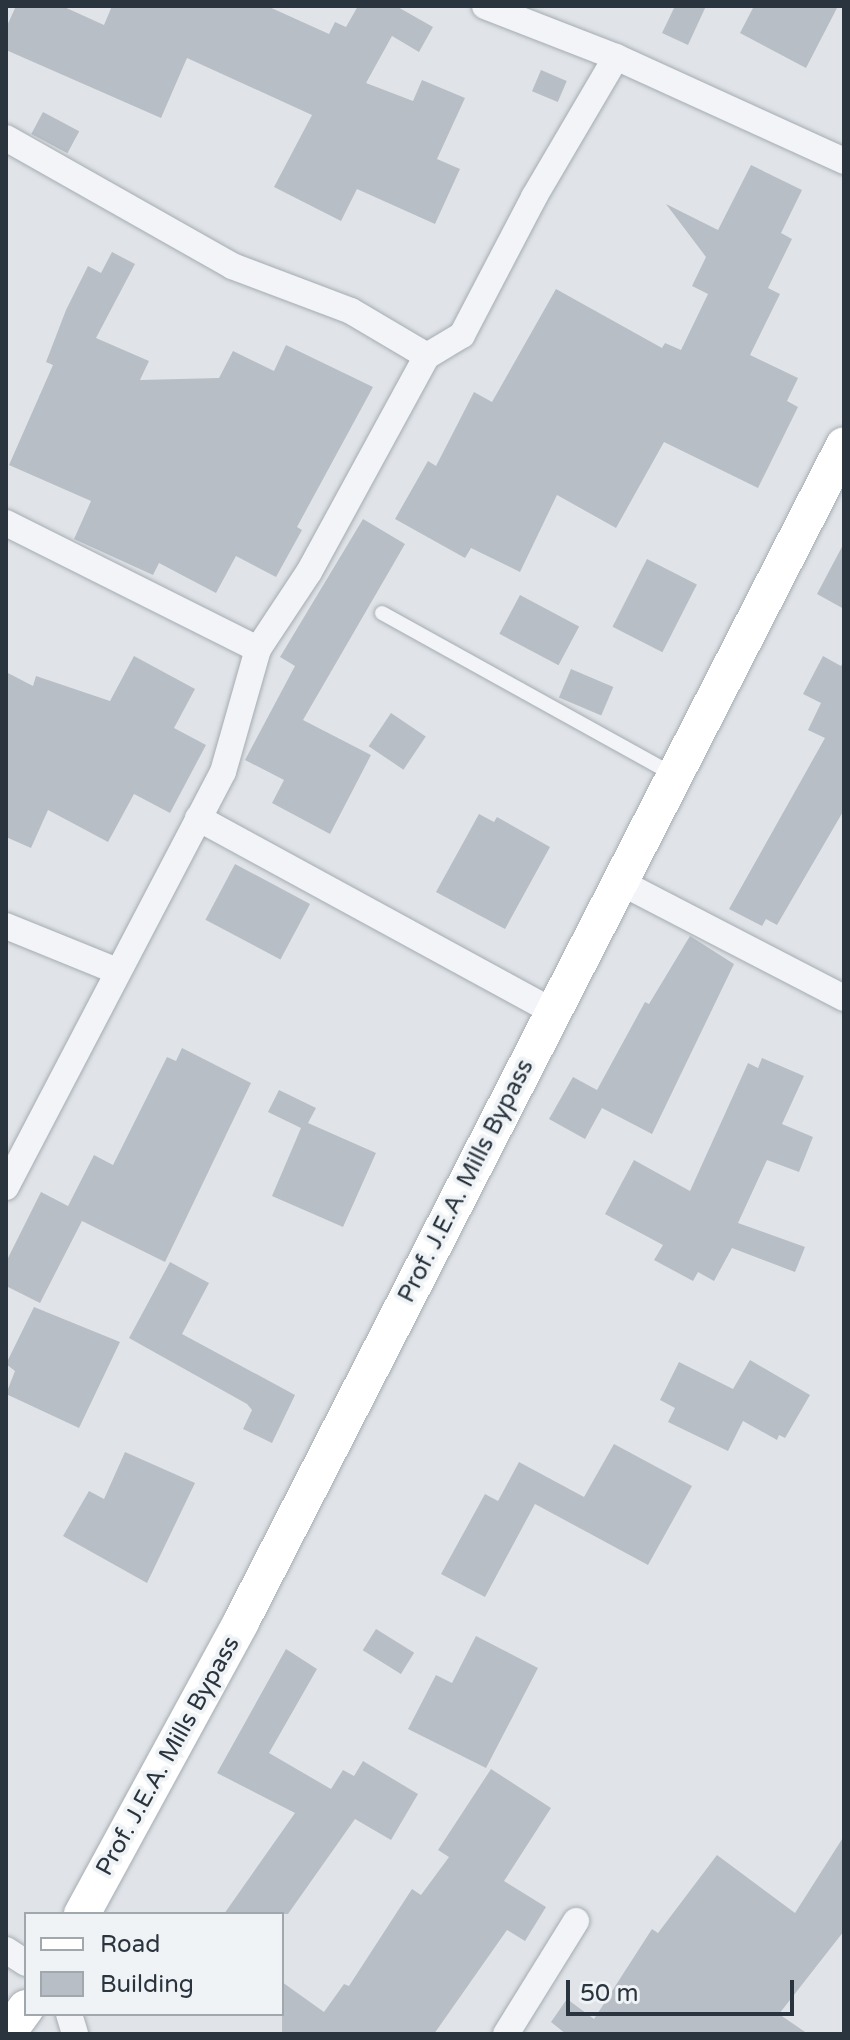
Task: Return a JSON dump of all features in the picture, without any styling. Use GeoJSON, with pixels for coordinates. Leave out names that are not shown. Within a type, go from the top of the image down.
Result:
{"type":"FeatureCollection","features":[{"type":"Feature","properties":{"kind":"street"},"geometry":{"type":"LineString","coordinates":[[485,6],[616,57],[844,161]]}},
{"type":"Feature","properties":{"kind":"street"},"geometry":{"type":"LineString","coordinates":[[6,1187],[223,772],[258,649],[309,572],[427,356],[462,335],[616,57]]}},
{"type":"Feature","properties":{"kind":"street"},"geometry":{"type":"LineString","coordinates":[[6,138],[232,266],[351,311],[427,356]]}},
{"type":"Feature","properties":{"kind":"street","name":"Prof. J.E.A. Mills Bypass"},"geometry":{"type":"LineString","coordinates":[[83,1912],[241,1622],[552,1011],[836,483],[844,445]]}},
{"type":"Feature","properties":{"kind":"street"},"geometry":{"type":"LineString","coordinates":[[6,523],[258,649]]}},
{"type":"Feature","properties":{"kind":"street"},"geometry":{"type":"LineString","coordinates":[[198,818],[552,1011]]}},
{"type":"Feature","properties":{"kind":"street"},"geometry":{"type":"LineString","coordinates":[[622,883],[844,998]]}},
{"type":"Feature","properties":{"kind":"street"},"geometry":{"type":"LineString","coordinates":[[6,926],[117,971]]}},
{"type":"Feature","properties":{"kind":"street"},"geometry":{"type":"LineString","coordinates":[[506,2034],[576,1921]]}},
{"type":"Feature","properties":{"kind":"street"},"geometry":{"type":"LineString","coordinates":[[6,1950],[24,1962]]}},
{"type":"Feature","properties":{"kind":"street"},"geometry":{"type":"LineString","coordinates":[[7,2034],[24,2011]]}},
{"type":"Feature","properties":{"kind":"lane"},"geometry":{"type":"LineString","coordinates":[[382,613],[677,776]]}},
{"type":"Feature","properties":{"kind":"building"},"geometry":{"type":"Polygon","coordinates":[[[16,6],[62,6],[104,25],[112,6],[267,6],[329,34],[335,22],[346,27],[358,6],[396,6],[433,27],[419,52],[392,36],[366,83],[413,101],[422,80],[465,98],[437,159],[460,169],[435,224],[357,189],[341,221],[274,187],[312,115],[187,58],[161,118],[6,50],[6,28],[16,6]]]}},
{"type":"Feature","properties":{"kind":"building"},"geometry":{"type":"Polygon","coordinates":[[[675,6],[706,6],[688,45],[662,33],[675,6]]]}},
{"type":"Feature","properties":{"kind":"building"},"geometry":{"type":"Polygon","coordinates":[[[754,6],[838,6],[806,68],[740,33],[754,6]]]}},
{"type":"Feature","properties":{"kind":"building"},"geometry":{"type":"Polygon","coordinates":[[[541,70],[567,81],[558,102],[532,91],[541,70]]]}},
{"type":"Feature","properties":{"kind":"building"},"geometry":{"type":"Polygon","coordinates":[[[43,112],[79,131],[67,153],[31,134],[43,112]]]}},
{"type":"Feature","properties":{"kind":"building"},"geometry":{"type":"Polygon","coordinates":[[[751,165],[802,190],[781,233],[792,239],[768,288],[780,294],[750,355],[798,378],[787,401],[798,407],[758,488],[664,442],[616,528],[557,495],[520,572],[471,548],[465,558],[395,519],[428,461],[436,466],[474,392],[492,402],[556,289],[662,348],[665,343],[681,350],[708,294],[692,286],[706,257],[666,204],[718,230],[751,165]]]}},
{"type":"Feature","properties":{"kind":"building"},"geometry":{"type":"Polygon","coordinates":[[[112,252],[135,264],[96,338],[149,361],[140,380],[219,378],[233,351],[274,371],[286,345],[373,387],[297,527],[302,530],[276,577],[236,556],[216,593],[159,563],[153,575],[74,539],[91,501],[9,465],[53,365],[46,362],[66,310],[88,266],[101,273],[112,252]]]}},
{"type":"Feature","properties":{"kind":"building"},"geometry":{"type":"Polygon","coordinates":[[[363,519],[405,544],[303,720],[371,755],[330,834],[272,803],[284,780],[245,760],[295,666],[280,657],[363,519]]]}},
{"type":"Feature","properties":{"kind":"building"},"geometry":{"type":"Polygon","coordinates":[[[844,543],[844,609],[817,594],[844,543]]]}},
{"type":"Feature","properties":{"kind":"building"},"geometry":{"type":"Polygon","coordinates":[[[647,559],[697,584],[662,652],[612,627],[647,559]]]}},
{"type":"Feature","properties":{"kind":"building"},"geometry":{"type":"Polygon","coordinates":[[[520,595],[579,626],[559,665],[499,634],[520,595]]]}},
{"type":"Feature","properties":{"kind":"building"},"geometry":{"type":"Polygon","coordinates":[[[134,656],[195,689],[174,728],[206,745],[170,813],[134,794],[108,842],[48,810],[31,848],[6,837],[6,672],[33,686],[36,676],[110,701],[134,656]]]}},
{"type":"Feature","properties":{"kind":"building"},"geometry":{"type":"Polygon","coordinates":[[[823,656],[841,666],[844,660],[844,810],[777,925],[766,919],[762,926],[729,909],[825,738],[808,730],[821,703],[803,694],[823,656]]]}},
{"type":"Feature","properties":{"kind":"building"},"geometry":{"type":"Polygon","coordinates":[[[571,669],[613,687],[601,716],[559,698],[571,669]]]}},
{"type":"Feature","properties":{"kind":"building"},"geometry":{"type":"Polygon","coordinates":[[[391,713],[426,736],[403,770],[369,746],[391,713]]]}},
{"type":"Feature","properties":{"kind":"building"},"geometry":{"type":"Polygon","coordinates":[[[479,814],[494,822],[497,817],[550,847],[505,929],[436,892],[479,814]]]}},
{"type":"Feature","properties":{"kind":"building"},"geometry":{"type":"Polygon","coordinates":[[[235,864],[310,904],[280,960],[205,920],[235,864]]]}},
{"type":"Feature","properties":{"kind":"building"},"geometry":{"type":"Polygon","coordinates":[[[690,936],[734,964],[652,1134],[602,1108],[585,1139],[549,1119],[573,1077],[597,1090],[645,1002],[649,1004],[690,936]]]}},
{"type":"Feature","properties":{"kind":"building"},"geometry":{"type":"Polygon","coordinates":[[[182,1048],[251,1083],[165,1262],[82,1221],[40,1303],[6,1286],[6,1262],[41,1192],[68,1206],[94,1155],[113,1165],[167,1057],[176,1061],[182,1048]]]}},
{"type":"Feature","properties":{"kind":"building"},"geometry":{"type":"Polygon","coordinates":[[[762,1058],[804,1076],[782,1124],[813,1137],[799,1172],[767,1160],[738,1223],[805,1247],[795,1272],[732,1248],[714,1281],[698,1272],[693,1281],[654,1260],[663,1245],[605,1214],[634,1160],[690,1191],[748,1063],[758,1068],[762,1058]]]}},
{"type":"Feature","properties":{"kind":"building"},"geometry":{"type":"Polygon","coordinates":[[[279,1090],[316,1108],[308,1123],[376,1153],[343,1227],[272,1196],[301,1128],[268,1112],[279,1090]]]}},
{"type":"Feature","properties":{"kind":"building"},"geometry":{"type":"Polygon","coordinates":[[[170,1262],[209,1283],[182,1334],[295,1395],[272,1443],[243,1429],[252,1410],[247,1404],[129,1338],[170,1262]]]}},
{"type":"Feature","properties":{"kind":"building"},"geometry":{"type":"Polygon","coordinates":[[[34,1307],[120,1342],[79,1428],[6,1394],[15,1371],[6,1364],[34,1307]]]}},
{"type":"Feature","properties":{"kind":"building"},"geometry":{"type":"Polygon","coordinates":[[[750,1360],[810,1395],[785,1438],[779,1435],[777,1440],[743,1421],[728,1451],[668,1422],[675,1408],[660,1400],[679,1362],[733,1389],[750,1360]]]}},
{"type":"Feature","properties":{"kind":"building"},"geometry":{"type":"Polygon","coordinates":[[[614,1444],[692,1486],[648,1565],[535,1504],[485,1597],[441,1574],[485,1494],[498,1501],[519,1462],[584,1497],[614,1444]]]}},
{"type":"Feature","properties":{"kind":"building"},"geometry":{"type":"Polygon","coordinates":[[[125,1452],[195,1483],[147,1583],[63,1536],[89,1491],[104,1499],[125,1452]]]}},
{"type":"Feature","properties":{"kind":"building"},"geometry":{"type":"Polygon","coordinates":[[[376,1629],[414,1653],[401,1674],[363,1650],[376,1629]]]}},
{"type":"Feature","properties":{"kind":"building"},"geometry":{"type":"Polygon","coordinates":[[[476,1636],[538,1668],[486,1768],[408,1729],[436,1675],[452,1683],[476,1636]]]}},
{"type":"Feature","properties":{"kind":"building"},"geometry":{"type":"Polygon","coordinates":[[[286,1649],[317,1669],[269,1753],[331,1789],[343,1770],[354,1776],[363,1761],[418,1794],[391,1840],[355,1819],[288,1914],[225,1912],[295,1813],[217,1773],[286,1649]]]}},
{"type":"Feature","properties":{"kind":"building"},"geometry":{"type":"Polygon","coordinates":[[[491,1769],[551,1808],[504,1881],[546,1907],[525,1941],[507,1930],[434,2034],[282,2034],[284,1983],[324,2012],[344,1984],[349,1986],[412,1889],[421,1895],[449,1857],[438,1850],[491,1769]]]}},
{"type":"Feature","properties":{"kind":"building"},"geometry":{"type":"Polygon","coordinates":[[[844,1836],[844,1931],[779,2014],[808,2034],[566,2034],[551,2022],[567,1999],[594,2019],[652,1929],[658,1933],[717,1855],[795,1913],[844,1836]]]}}]}
